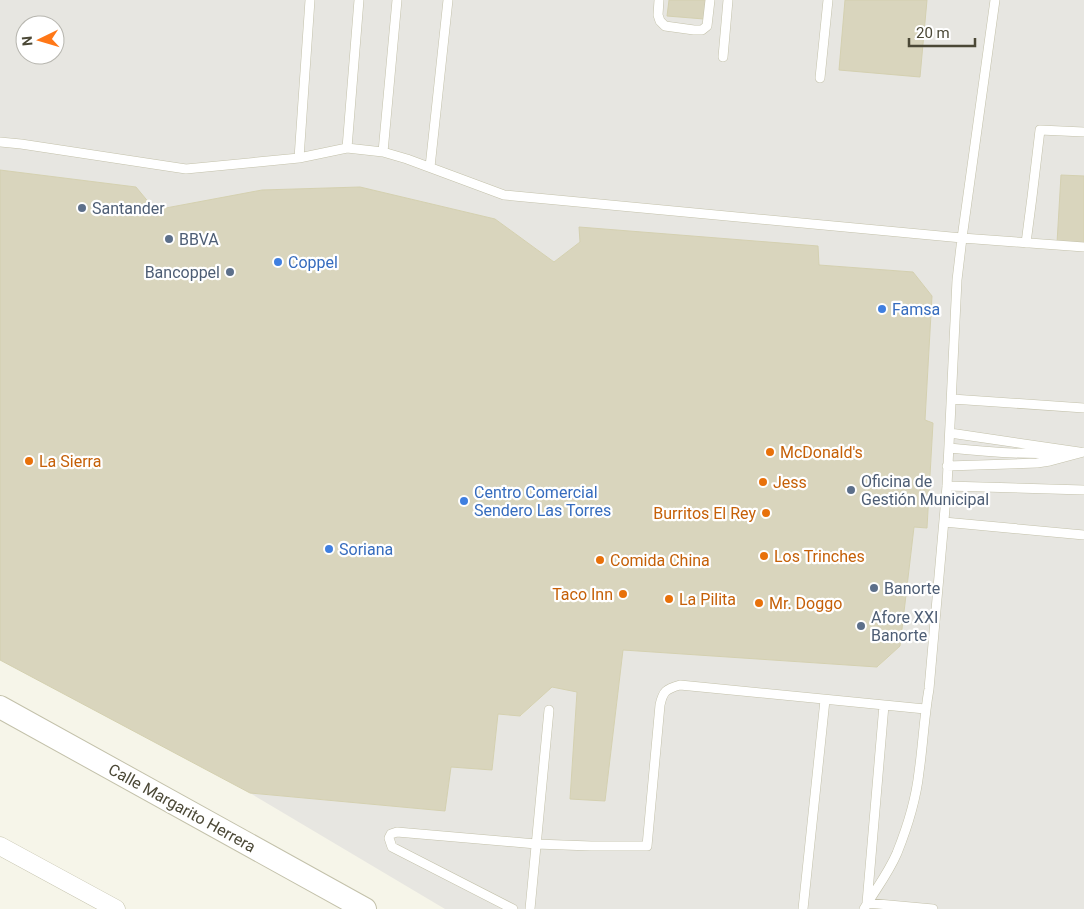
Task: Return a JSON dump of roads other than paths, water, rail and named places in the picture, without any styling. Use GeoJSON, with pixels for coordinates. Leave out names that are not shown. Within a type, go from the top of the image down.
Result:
{"type":"FeatureCollection","features":[{"type":"Feature","properties":{"kind":"street","name":"Calle Margarito Herrera"},"geometry":{"type":"LineString","coordinates":[[0,707],[365,909]]}},
{"type":"Feature","properties":{"kind":"street"},"geometry":{"type":"LineString","coordinates":[[0,846],[116,909]]}},
{"type":"Feature","properties":{"kind":"lane"},"geometry":{"type":"LineString","coordinates":[[299,158],[310,0]]}},
{"type":"Feature","properties":{"kind":"lane"},"geometry":{"type":"LineString","coordinates":[[347,148],[359,0]]}},
{"type":"Feature","properties":{"kind":"lane"},"geometry":{"type":"LineString","coordinates":[[383,152],[397,0]]}},
{"type":"Feature","properties":{"kind":"lane"},"geometry":{"type":"LineString","coordinates":[[430,167],[448,0]]}},
{"type":"Feature","properties":{"kind":"lane"},"geometry":{"type":"LineString","coordinates":[[659,0],[658,15],[660,21],[665,26],[694,30],[702,30],[707,26],[710,0]]}},
{"type":"Feature","properties":{"kind":"lane"},"geometry":{"type":"LineString","coordinates":[[723,57],[728,0]]}},
{"type":"Feature","properties":{"kind":"lane"},"geometry":{"type":"LineString","coordinates":[[820,78],[828,0]]}},
{"type":"Feature","properties":{"kind":"lane"},"geometry":{"type":"LineString","coordinates":[[866,906],[882,882],[896,855],[914,799],[919,773],[925,709],[929,689],[947,486],[962,238],[995,0]]}},
{"type":"Feature","properties":{"kind":"lane"},"geometry":{"type":"LineString","coordinates":[[1026,243],[1040,130],[1084,132]]}},
{"type":"Feature","properties":{"kind":"lane"},"geometry":{"type":"LineString","coordinates":[[0,142],[186,169],[299,158],[347,148],[383,152],[407,159],[504,195],[962,238],[1084,247]]}},
{"type":"Feature","properties":{"kind":"lane"},"geometry":{"type":"LineString","coordinates":[[952,399],[1084,408]]}},
{"type":"Feature","properties":{"kind":"lane"},"geometry":{"type":"LineString","coordinates":[[950,433],[1084,452]]}},
{"type":"Feature","properties":{"kind":"lane"},"geometry":{"type":"LineString","coordinates":[[949,448],[1029,454],[1084,452]]}},
{"type":"Feature","properties":{"kind":"lane"},"geometry":{"type":"LineString","coordinates":[[948,466],[1037,463],[1084,452]]}},
{"type":"Feature","properties":{"kind":"lane"},"geometry":{"type":"LineString","coordinates":[[947,486],[1083,490]]}},
{"type":"Feature","properties":{"kind":"lane"},"geometry":{"type":"LineString","coordinates":[[944,522],[1084,535]]}},
{"type":"Feature","properties":{"kind":"lane"},"geometry":{"type":"LineString","coordinates":[[513,909],[392,847],[389,838],[391,834],[397,832],[536,844],[647,846],[660,705],[663,694],[671,688],[680,685],[925,709]]}},
{"type":"Feature","properties":{"kind":"lane"},"geometry":{"type":"LineString","coordinates":[[802,909],[825,700]]}},
{"type":"Feature","properties":{"kind":"lane"},"geometry":{"type":"LineString","coordinates":[[866,906],[884,706]]}},
{"type":"Feature","properties":{"kind":"lane"},"geometry":{"type":"LineString","coordinates":[[530,909],[549,710]]}},
{"type":"Feature","properties":{"kind":"lane"},"geometry":{"type":"LineString","coordinates":[[866,906],[933,909]]}},
{"type":"Feature","properties":{"kind":"place","name":"Santander"},"geometry":{"type":"Point","coordinates":[82,208]}},
{"type":"Feature","properties":{"kind":"place","name":"BBVA"},"geometry":{"type":"Point","coordinates":[169,239]}},
{"type":"Feature","properties":{"kind":"place","name":"Coppel"},"geometry":{"type":"Point","coordinates":[278,262]}},
{"type":"Feature","properties":{"kind":"place","name":"Bancoppel"},"geometry":{"type":"Point","coordinates":[230,272]}},
{"type":"Feature","properties":{"kind":"place","name":"Famsa"},"geometry":{"type":"Point","coordinates":[882,309]}},
{"type":"Feature","properties":{"kind":"place","name":"McDonald's"},"geometry":{"type":"Point","coordinates":[770,452]}},
{"type":"Feature","properties":{"kind":"place","name":"La Sierra"},"geometry":{"type":"Point","coordinates":[29,461]}},
{"type":"Feature","properties":{"kind":"place","name":"Jess"},"geometry":{"type":"Point","coordinates":[763,482]}},
{"type":"Feature","properties":{"kind":"place","name":"Oficina de Gestión Municipal"},"geometry":{"type":"Point","coordinates":[851,490]}},
{"type":"Feature","properties":{"kind":"place","name":"Centro Comercial Sendero Las Torres"},"geometry":{"type":"Point","coordinates":[464,501]}},
{"type":"Feature","properties":{"kind":"place","name":"Burritos El Rey"},"geometry":{"type":"Point","coordinates":[766,513]}},
{"type":"Feature","properties":{"kind":"place","name":"Soriana"},"geometry":{"type":"Point","coordinates":[329,549]}},
{"type":"Feature","properties":{"kind":"place","name":"Los Trinches"},"geometry":{"type":"Point","coordinates":[764,556]}},
{"type":"Feature","properties":{"kind":"place","name":"Comida China"},"geometry":{"type":"Point","coordinates":[600,560]}},
{"type":"Feature","properties":{"kind":"place","name":"Banorte"},"geometry":{"type":"Point","coordinates":[874,588]}},
{"type":"Feature","properties":{"kind":"place","name":"Taco Inn"},"geometry":{"type":"Point","coordinates":[623,594]}},
{"type":"Feature","properties":{"kind":"place","name":"La Pilita"},"geometry":{"type":"Point","coordinates":[669,599]}},
{"type":"Feature","properties":{"kind":"place","name":"Mr. Doggo"},"geometry":{"type":"Point","coordinates":[759,603]}},
{"type":"Feature","properties":{"kind":"place","name":"Afore XXI Banorte"},"geometry":{"type":"Point","coordinates":[861,626]}}]}
